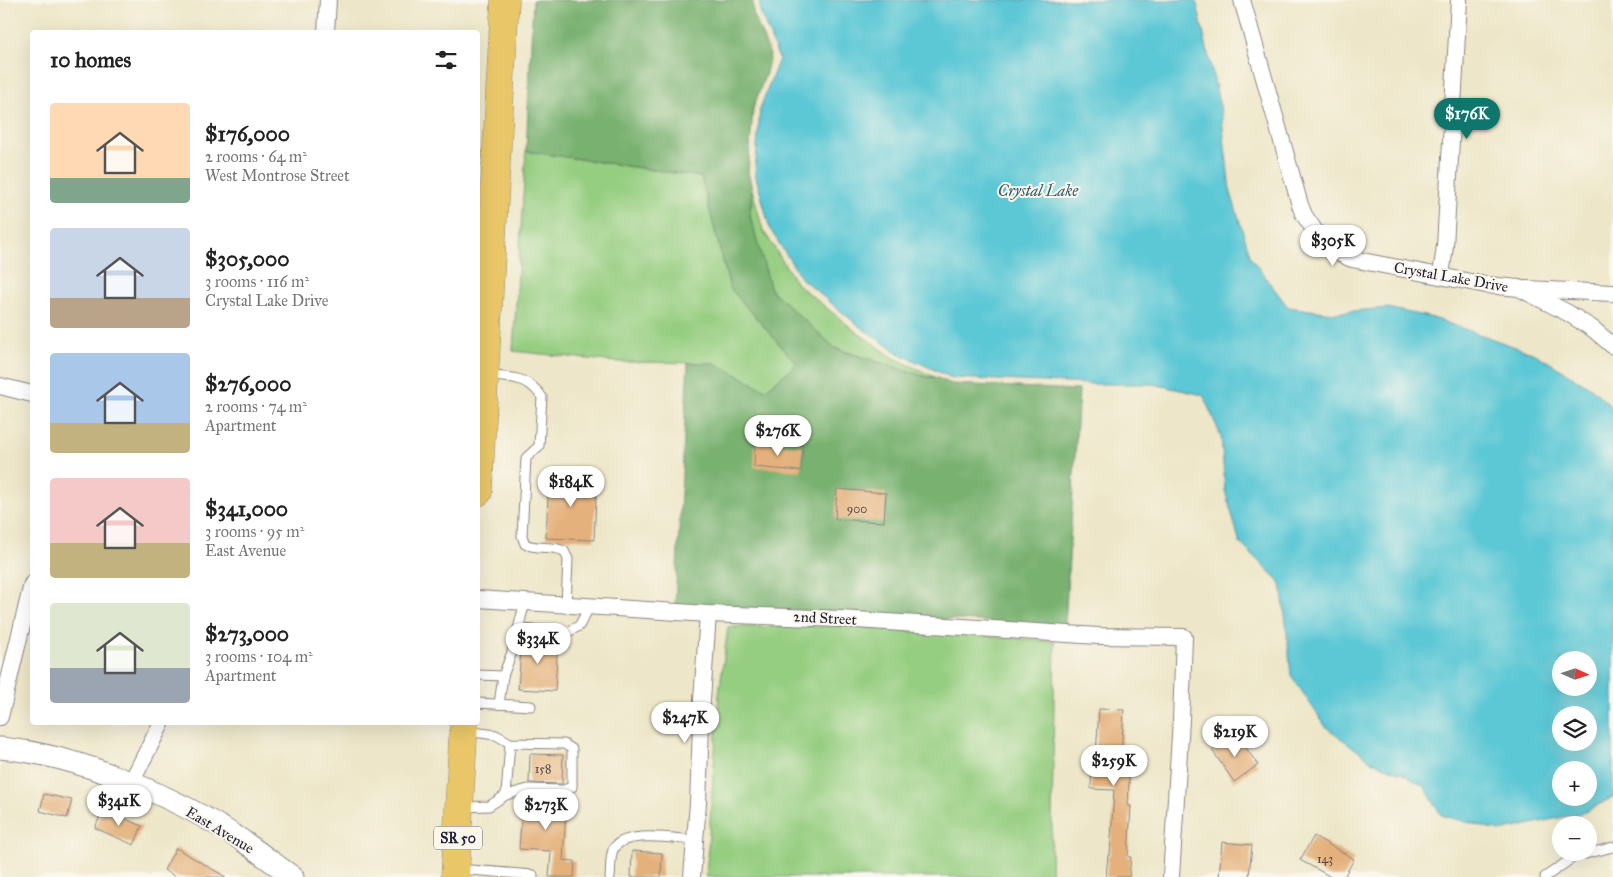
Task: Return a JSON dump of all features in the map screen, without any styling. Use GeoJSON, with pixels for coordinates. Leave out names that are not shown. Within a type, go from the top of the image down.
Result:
{"type":"FeatureCollection","features":[{"type":"Feature","properties":{"kind":"highway"},"geometry":{"type":"LineString","coordinates":[[480,453],[505,0]]}},
{"type":"Feature","properties":{"kind":"highway","name":"SR 50"},"geometry":{"type":"LineString","coordinates":[[456,873],[464,727]]}},
{"type":"Feature","properties":{"kind":"street"},"geometry":{"type":"LineString","coordinates":[[326,30],[328,0]]}},
{"type":"Feature","properties":{"kind":"street","name":"Crystal Lake Drive"},"geometry":{"type":"LineString","coordinates":[[1242,0],[1300,205],[1304,215],[1315,231],[1328,244],[1341,254],[1352,259],[1486,284],[1519,288],[1568,313],[1593,329],[1613,346]]}},
{"type":"Feature","properties":{"kind":"street"},"geometry":{"type":"LineString","coordinates":[[1441,276],[1445,246],[1459,0]]}},
{"type":"Feature","properties":{"kind":"street"},"geometry":{"type":"LineString","coordinates":[[1519,288],[1613,293]]}},
{"type":"Feature","properties":{"kind":"street"},"geometry":{"type":"LineString","coordinates":[[0,386],[30,394]]}},
{"type":"Feature","properties":{"kind":"street"},"geometry":{"type":"LineString","coordinates":[[0,717],[30,592]]}},
{"type":"Feature","properties":{"kind":"street","name":"2nd Street"},"geometry":{"type":"LineString","coordinates":[[480,599],[708,614],[841,619],[1098,636],[1184,638],[1171,877]]}},
{"type":"Feature","properties":{"kind":"street"},"geometry":{"type":"LineString","coordinates":[[692,877],[708,614]]}},
{"type":"Feature","properties":{"kind":"street"},"geometry":{"type":"LineString","coordinates":[[132,783],[161,725]]}},
{"type":"Feature","properties":{"kind":"street","name":"East Avenue"},"geometry":{"type":"LineString","coordinates":[[0,748],[38,753],[132,783],[210,821],[243,841],[293,877]]}},
{"type":"Feature","properties":{"kind":"lane"},"geometry":{"type":"LineString","coordinates":[[484,376],[514,378],[531,384],[542,397],[539,446],[526,458],[522,536],[525,544],[531,547],[564,551],[568,560],[566,605]]}},
{"type":"Feature","properties":{"kind":"lane"},"geometry":{"type":"LineString","coordinates":[[499,704],[503,676],[519,629],[525,602]]}},
{"type":"Feature","properties":{"kind":"lane"},"geometry":{"type":"LineString","coordinates":[[519,629],[568,632],[579,626],[590,606]]}},
{"type":"Feature","properties":{"kind":"lane"},"geometry":{"type":"LineString","coordinates":[[480,675],[503,676]]}},
{"type":"Feature","properties":{"kind":"lane"},"geometry":{"type":"LineString","coordinates":[[480,703],[532,706]]}},
{"type":"Feature","properties":{"kind":"lane"},"geometry":{"type":"LineString","coordinates":[[460,807],[489,806],[506,795],[528,789],[564,790],[572,787],[572,749],[564,744],[510,743],[496,735],[464,727]]}},
{"type":"Feature","properties":{"kind":"lane"},"geometry":{"type":"LineString","coordinates":[[506,795],[510,743]]}},
{"type":"Feature","properties":{"kind":"lane"},"geometry":{"type":"LineString","coordinates":[[610,877],[612,852],[621,841],[641,837],[695,840]]}},
{"type":"Feature","properties":{"kind":"lane"},"geometry":{"type":"LineString","coordinates":[[1545,877],[1574,857],[1613,847]]}},
{"type":"Feature","properties":{"kind":"lane"},"geometry":{"type":"LineString","coordinates":[[456,873],[534,875],[533,877]]}},
{"type":"Feature","properties":{"kind":"green space"},"geometry":{"type":"Polygon","coordinates":[[[533,0],[753,0],[753,13],[770,55],[766,73],[753,109],[748,172],[752,189],[750,216],[771,290],[836,349],[926,377],[935,377],[952,384],[1079,390],[1065,626],[675,604],[688,363],[715,363],[765,390],[797,364],[730,288],[701,177],[526,151],[533,0]]]}},
{"type":"Feature","properties":{"kind":"green space"},"geometry":{"type":"Polygon","coordinates":[[[526,151],[701,177],[730,288],[797,364],[765,390],[715,363],[617,362],[513,351],[526,151]]]}},
{"type":"Feature","properties":{"kind":"green space"},"geometry":{"type":"Polygon","coordinates":[[[752,189],[763,230],[797,284],[854,330],[894,358],[935,377],[926,377],[835,348],[771,290],[750,216],[752,189]]]}},
{"type":"Feature","properties":{"kind":"green space"},"geometry":{"type":"Polygon","coordinates":[[[841,626],[1055,641],[1051,877],[706,877],[719,694],[728,627],[841,626]]]}},
{"type":"Feature","properties":{"kind":"water","name":"Crystal Lake"},"geometry":{"type":"Polygon","coordinates":[[[760,0],[1196,0],[1221,111],[1230,190],[1251,258],[1288,307],[1332,313],[1387,308],[1433,318],[1535,354],[1590,387],[1613,408],[1613,797],[1597,806],[1597,761],[1552,761],[1552,806],[1596,806],[1585,812],[1567,816],[1552,816],[1552,819],[1500,831],[1441,815],[1425,787],[1401,773],[1373,762],[1326,727],[1291,675],[1281,583],[1240,543],[1225,490],[1221,436],[1203,395],[1153,384],[1092,384],[952,378],[898,353],[859,326],[802,279],[770,229],[755,173],[760,109],[779,59],[760,11],[760,0]]]}},
{"type":"Feature","properties":{"kind":"building"},"geometry":{"type":"Polygon","coordinates":[[[755,443],[803,446],[801,471],[754,467],[755,443]]]}},
{"type":"Feature","properties":{"kind":"building"},"geometry":{"type":"Polygon","coordinates":[[[549,476],[597,479],[594,540],[546,538],[549,476]]]}},
{"type":"Feature","properties":{"kind":"building"},"geometry":{"type":"Polygon","coordinates":[[[837,489],[886,493],[884,522],[835,519],[837,489]]]}},
{"type":"Feature","properties":{"kind":"building"},"geometry":{"type":"Polygon","coordinates":[[[522,638],[558,640],[555,691],[518,689],[522,638]]]}},
{"type":"Feature","properties":{"kind":"building"},"geometry":{"type":"Polygon","coordinates":[[[1099,709],[1124,710],[1121,756],[1130,756],[1128,806],[1131,806],[1128,857],[1131,857],[1129,877],[1106,877],[1108,855],[1110,855],[1114,790],[1091,789],[1092,754],[1096,754],[1099,709]]]}},
{"type":"Feature","properties":{"kind":"building"},"geometry":{"type":"Polygon","coordinates":[[[1236,734],[1258,765],[1234,782],[1212,750],[1236,734]]]}},
{"type":"Feature","properties":{"kind":"building"},"geometry":{"type":"Polygon","coordinates":[[[530,754],[563,755],[562,784],[529,783],[530,754]]]}},
{"type":"Feature","properties":{"kind":"building"},"geometry":{"type":"Polygon","coordinates":[[[44,794],[72,800],[67,818],[40,811],[44,794]]]}},
{"type":"Feature","properties":{"kind":"building"},"geometry":{"type":"Polygon","coordinates":[[[529,795],[567,796],[563,860],[575,861],[574,877],[549,877],[551,851],[519,849],[523,797],[529,795]]]}},
{"type":"Feature","properties":{"kind":"building"},"geometry":{"type":"Polygon","coordinates":[[[103,809],[142,826],[134,845],[95,828],[103,809]]]}},
{"type":"Feature","properties":{"kind":"building"},"geometry":{"type":"Polygon","coordinates":[[[1314,836],[1354,859],[1344,877],[1331,877],[1300,860],[1314,836]]]}},
{"type":"Feature","properties":{"kind":"building"},"geometry":{"type":"Polygon","coordinates":[[[1222,842],[1252,845],[1249,877],[1219,877],[1222,842]]]}},
{"type":"Feature","properties":{"kind":"building"},"geometry":{"type":"Polygon","coordinates":[[[176,848],[226,877],[176,877],[164,870],[176,848]]]}},
{"type":"Feature","properties":{"kind":"building"},"geometry":{"type":"Polygon","coordinates":[[[632,851],[662,853],[661,877],[631,877],[632,851]]]}}]}
